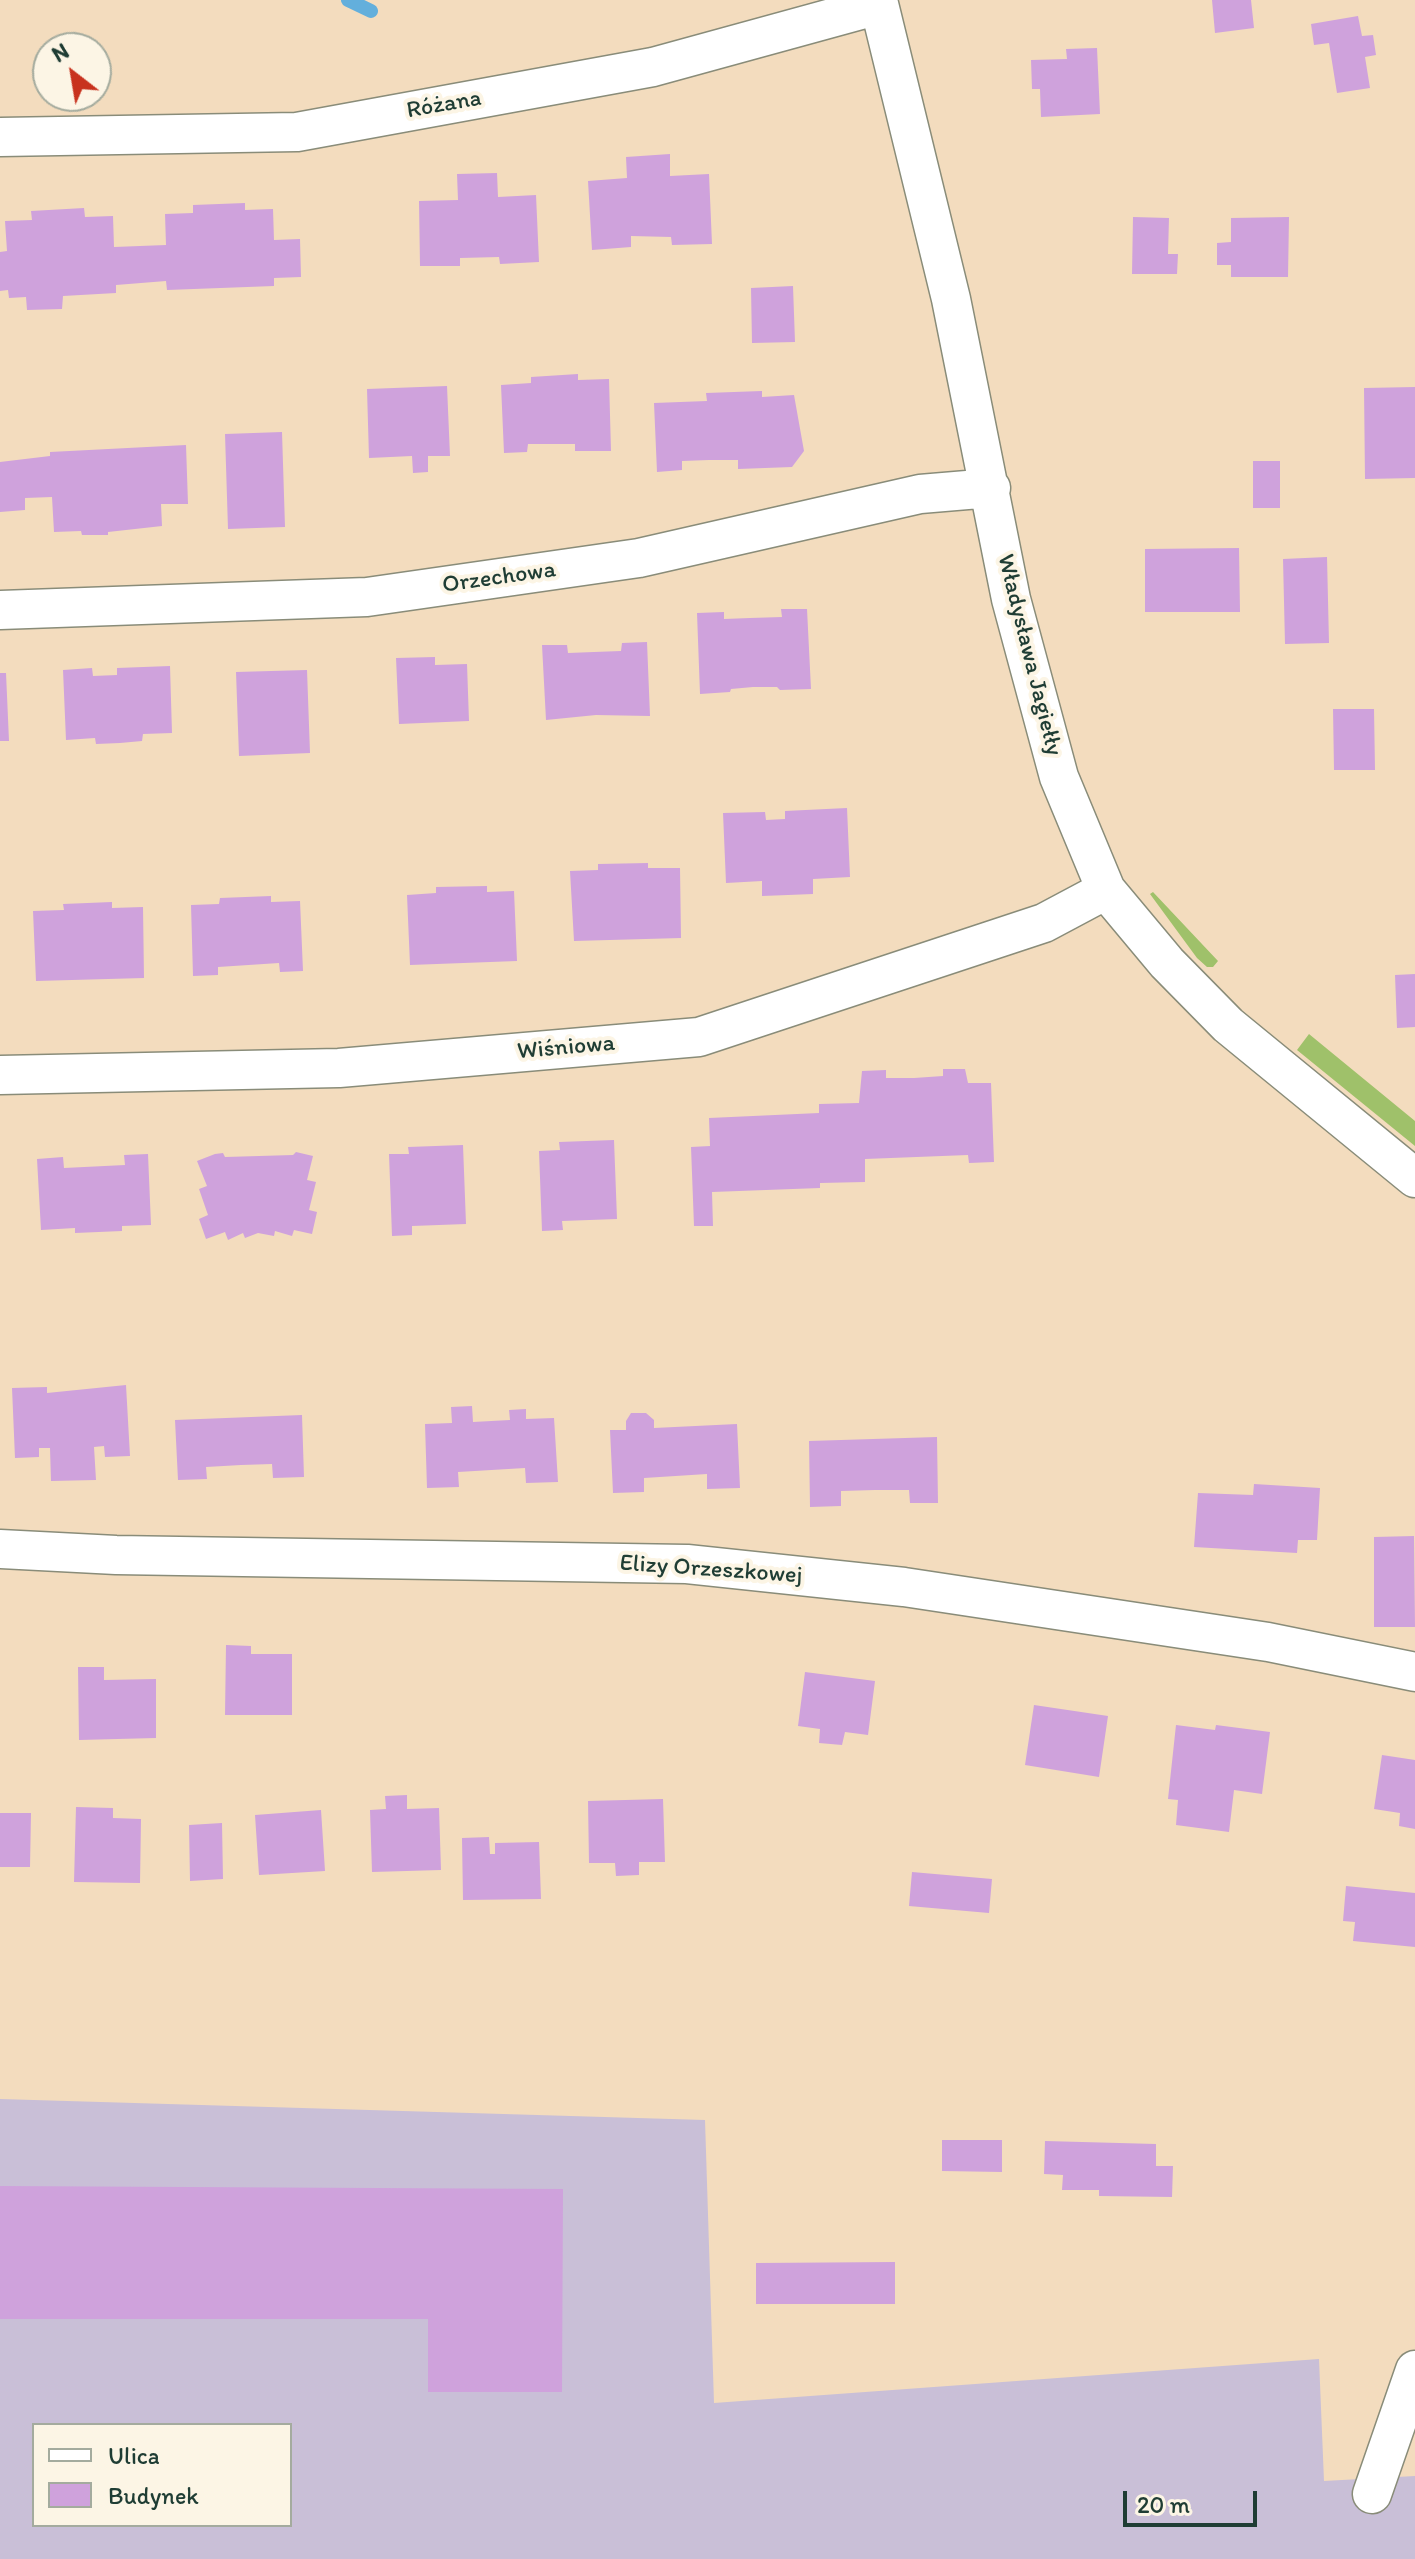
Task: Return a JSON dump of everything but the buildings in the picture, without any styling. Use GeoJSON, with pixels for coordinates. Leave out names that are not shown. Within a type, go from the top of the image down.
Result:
{"type":"FeatureCollection","features":[{"type":"Feature","properties":{"kind":"street","name":"Różana"},"geometry":{"type":"LineString","coordinates":[[0,137],[297,132],[653,67],[878,2]]}},
{"type":"Feature","properties":{"kind":"street","name":"Władysława Jagiełły"},"geometry":{"type":"LineString","coordinates":[[878,2],[951,299],[1011,599],[1059,777],[1106,890],[1167,963],[1228,1025],[1415,1178]]}},
{"type":"Feature","properties":{"kind":"street","name":"Orzechowa"},"geometry":{"type":"LineString","coordinates":[[0,610],[367,597],[639,558],[920,494],[991,488]]}},
{"type":"Feature","properties":{"kind":"street","name":"Wiśniowa"},"geometry":{"type":"LineString","coordinates":[[0,1075],[339,1068],[699,1037],[1044,923],[1106,890]]}},
{"type":"Feature","properties":{"kind":"street","name":"Elizy Orzeszkowej"},"geometry":{"type":"LineString","coordinates":[[0,1549],[116,1555],[687,1564],[919,1589],[1268,1642],[1415,1672]]}},
{"type":"Feature","properties":{"kind":"street"},"geometry":{"type":"LineString","coordinates":[[1372,2494],[1415,2370]]}},
{"type":"Feature","properties":{"kind":"shaded area"},"geometry":{"type":"Polygon","coordinates":[[[0,2099],[705,2120],[714,2403],[1319,2359],[1324,2481],[1415,2476],[1415,2559],[0,2559],[0,2099]]]}},
{"type":"Feature","properties":{"kind":"green space"},"geometry":{"type":"Polygon","coordinates":[[[1153,892],[1218,961],[1213,967],[1207,967],[1197,958],[1150,894],[1153,892]]]}},
{"type":"Feature","properties":{"kind":"green space"},"geometry":{"type":"Polygon","coordinates":[[[1309,1034],[1415,1121],[1415,1146],[1297,1050],[1309,1034]]]}},
{"type":"Feature","properties":{"kind":"waterway"},"geometry":{"type":"LineString","coordinates":[[348,0],[371,11]]}}]}
